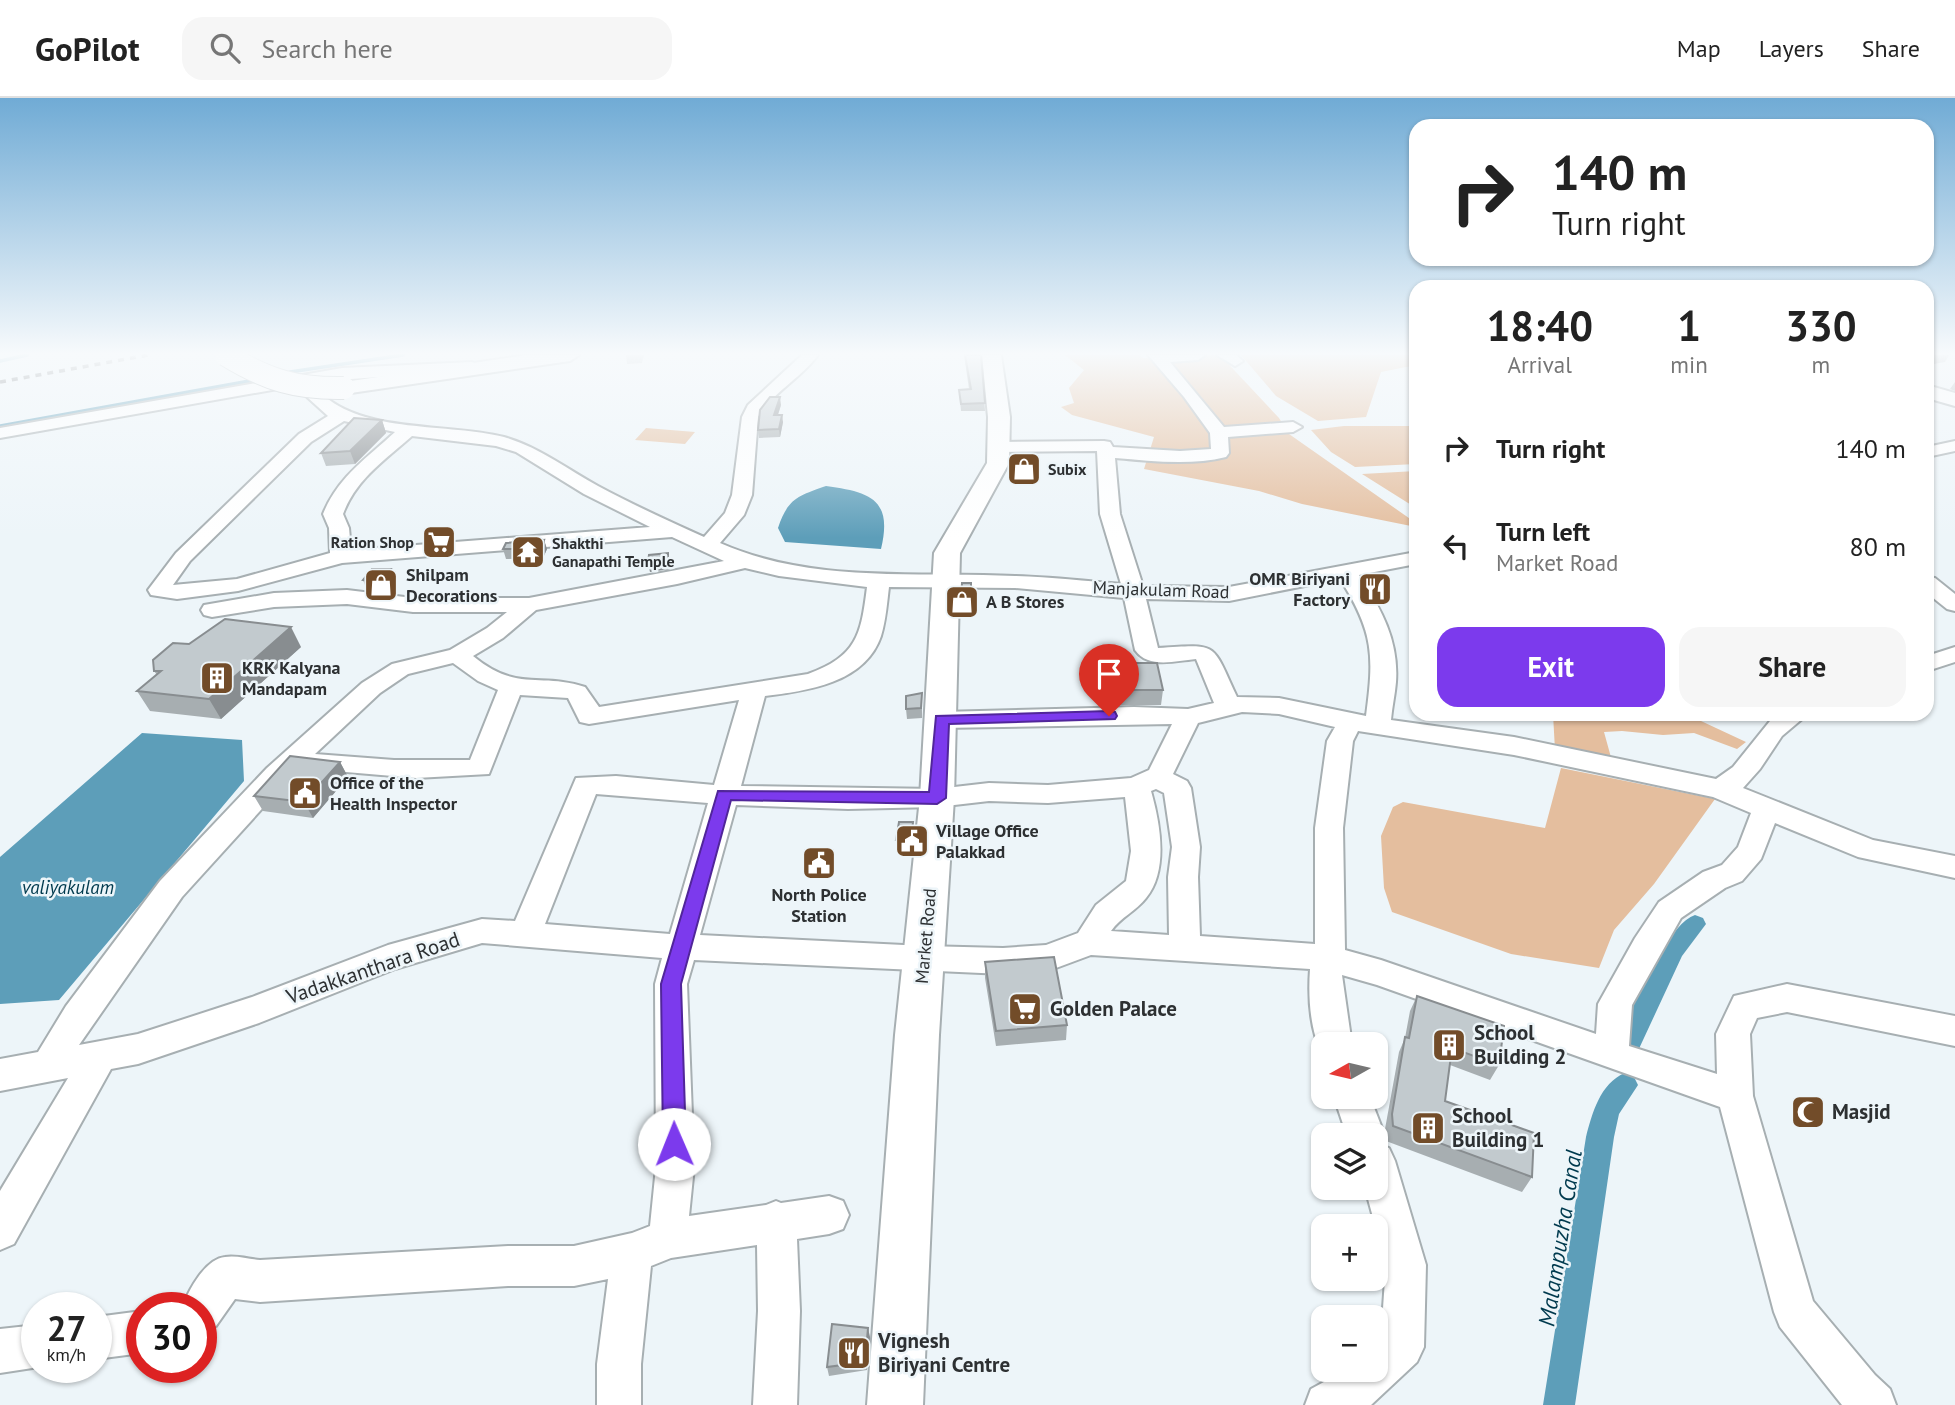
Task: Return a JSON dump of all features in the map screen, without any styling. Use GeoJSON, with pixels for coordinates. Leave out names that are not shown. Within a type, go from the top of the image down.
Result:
{"type":"FeatureCollection","features":[{"type":"Feature","properties":{"kind":"main road","name":"Market Road"},"geometry":{"type":"LineString","coordinates":[[895,1405],[923,959],[937,798],[947,554],[958,530],[998,463],[1000,447],[997,416]]}},
{"type":"Feature","properties":{"kind":"street"},"geometry":{"type":"LineString","coordinates":[[0,433],[97,416]]}},
{"type":"Feature","properties":{"kind":"street"},"geometry":{"type":"LineString","coordinates":[[339,416],[305,438],[183,557],[159,590],[162,593],[177,593],[238,584],[341,557],[512,542],[628,537],[674,530]]}},
{"type":"Feature","properties":{"kind":"street"},"geometry":{"type":"LineString","coordinates":[[345,416],[408,430],[498,441],[522,448],[591,490],[745,562],[810,575],[945,582]]}},
{"type":"Feature","properties":{"kind":"street"},"geometry":{"type":"LineString","coordinates":[[708,545],[734,515],[741,495],[751,416]]}},
{"type":"Feature","properties":{"kind":"street"},"geometry":{"type":"LineString","coordinates":[[1107,452],[1207,456],[1220,453],[1219,433],[1206,416]]}},
{"type":"Feature","properties":{"kind":"street"},"geometry":{"type":"LineString","coordinates":[[1219,433],[1293,427]]}},
{"type":"Feature","properties":{"kind":"street"},"geometry":{"type":"LineString","coordinates":[[341,557],[339,528],[333,514],[342,494],[351,479],[408,430]]}},
{"type":"Feature","properties":{"kind":"street"},"geometry":{"type":"LineString","coordinates":[[1000,447],[1104,446],[1107,452],[1110,514],[1149,653],[1201,652],[1206,656],[1228,708]]}},
{"type":"Feature","properties":{"kind":"street"},"geometry":{"type":"LineString","coordinates":[[1934,450],[1955,446]]}},
{"type":"Feature","properties":{"kind":"street"},"geometry":{"type":"LineString","coordinates":[[347,597],[368,555]]}},
{"type":"Feature","properties":{"kind":"street","name":"Manjakulam Road"},"geometry":{"type":"LineString","coordinates":[[945,582],[1015,582],[1134,592],[1228,594],[1409,560]]}},
{"type":"Feature","properties":{"kind":"street"},"geometry":{"type":"LineString","coordinates":[[212,610],[274,600],[347,597],[427,606],[529,605],[700,574],[745,562]]}},
{"type":"Feature","properties":{"kind":"street"},"geometry":{"type":"LineString","coordinates":[[1333,1032],[1328,1006],[1326,958],[1331,944],[1329,828],[1340,741],[1364,723],[1385,674],[1383,639],[1347,573]]}},
{"type":"Feature","properties":{"kind":"street"},"geometry":{"type":"LineString","coordinates":[[458,654],[470,667],[511,687],[574,691],[584,698],[589,716],[754,690],[829,675],[848,665],[866,643],[878,580]]}},
{"type":"Feature","properties":{"kind":"street"},"geometry":{"type":"LineString","coordinates":[[1934,588],[1955,604]]}},
{"type":"Feature","properties":{"kind":"street"},"geometry":{"type":"LineString","coordinates":[[49,1066],[78,1016],[171,889],[292,760],[371,688],[400,669],[458,654],[495,633],[529,605]]}},
{"type":"Feature","properties":{"kind":"street"},"geometry":{"type":"LineString","coordinates":[[1934,661],[1955,653]]}},
{"type":"Feature","properties":{"kind":"street"},"geometry":{"type":"LineString","coordinates":[[292,760],[386,769],[442,771],[480,768],[511,687]]}},
{"type":"Feature","properties":{"kind":"street"},"geometry":{"type":"LineString","coordinates":[[671,1238],[669,1215],[675,1167],[671,984],[754,690]]}},
{"type":"Feature","properties":{"kind":"street"},"geometry":{"type":"LineString","coordinates":[[941,720],[1134,715],[1188,717],[1242,704],[1279,706],[1364,723],[1514,746],[1719,789],[1868,850],[1955,867]]}},
{"type":"Feature","properties":{"kind":"street"},"geometry":{"type":"LineString","coordinates":[[1089,942],[1111,909],[1139,885],[1144,830],[1142,807],[1147,782],[1188,717]]}},
{"type":"Feature","properties":{"kind":"street"},"geometry":{"type":"LineString","coordinates":[[1719,789],[1734,783],[1747,771],[1774,726],[1782,721]]}},
{"type":"Feature","properties":{"kind":"street"},"geometry":{"type":"LineString","coordinates":[[525,935],[586,785],[724,795],[937,798],[989,792],[1048,794],[1147,782],[1177,788],[1186,847],[1183,877],[1185,948]]}},
{"type":"Feature","properties":{"kind":"street"},"geometry":{"type":"LineString","coordinates":[[1611,1055],[1615,1003],[1646,947],[1670,910],[1714,880],[1732,873],[1751,852],[1766,810]]}},
{"type":"Feature","properties":{"kind":"street","name":"Vadakkanthara Road"},"geometry":{"type":"LineString","coordinates":[[0,1075],[138,1049],[259,1009],[433,943],[481,931],[681,947],[1003,961],[1048,958],[1089,942]]}},
{"type":"Feature","properties":{"kind":"street"},"geometry":{"type":"LineString","coordinates":[[1089,942],[1326,958],[1381,973],[1735,1096]]}},
{"type":"Feature","properties":{"kind":"street"},"geometry":{"type":"LineString","coordinates":[[1874,1405],[1859,1391],[1795,1312],[1735,1096],[1733,1034],[1746,1006],[1787,998],[1955,1031]]}},
{"type":"Feature","properties":{"kind":"street"},"geometry":{"type":"LineString","coordinates":[[0,1230],[38,1158],[100,1056]]}},
{"type":"Feature","properties":{"kind":"street"},"geometry":{"type":"LineString","coordinates":[[1327,1405],[1360,1387],[1402,1347],[1406,1265],[1387,1200]]}},
{"type":"Feature","properties":{"kind":"street"},"geometry":{"type":"LineString","coordinates":[[214,1292],[225,1277],[260,1281],[508,1266],[574,1266],[632,1253],[671,1238],[829,1214]]}},
{"type":"Feature","properties":{"kind":"street"},"geometry":{"type":"LineString","coordinates":[[775,1405],[779,1311],[776,1220]]}},
{"type":"Feature","properties":{"kind":"street"},"geometry":{"type":"LineString","coordinates":[[619,1405],[619,1364],[632,1253]]}},
{"type":"Feature","properties":{"kind":"street"},"geometry":{"type":"LineString","coordinates":[[0,1351],[21,1348]]}},
{"type":"Feature","properties":{"kind":"shaded area"},"geometry":{"type":"Polygon","coordinates":[[[1076,416],[1277,416],[1289,434],[1409,518],[1409,526],[1302,504],[1259,491],[1144,469],[1154,437],[1076,416]]]}},
{"type":"Feature","properties":{"kind":"shaded area"},"geometry":{"type":"Polygon","coordinates":[[[1310,416],[1366,416],[1366,417],[1318,421],[1310,416]]]}},
{"type":"Feature","properties":{"kind":"shaded area"},"geometry":{"type":"Polygon","coordinates":[[[1344,426],[1409,426],[1409,464],[1355,467],[1331,452],[1311,430],[1344,426]]]}},
{"type":"Feature","properties":{"kind":"shaded area"},"geometry":{"type":"Polygon","coordinates":[[[646,428],[695,432],[685,444],[635,440],[646,428]]]}},
{"type":"Feature","properties":{"kind":"shaded area"},"geometry":{"type":"Polygon","coordinates":[[[1409,471],[1409,504],[1362,474],[1409,471]]]}},
{"type":"Feature","properties":{"kind":"shaded area"},"geometry":{"type":"Polygon","coordinates":[[[1553,721],[1701,721],[1746,742],[1737,749],[1694,733],[1663,735],[1622,731],[1604,732],[1612,761],[1555,750],[1553,721]]]}},
{"type":"Feature","properties":{"kind":"shaded area"},"geometry":{"type":"Polygon","coordinates":[[[1561,768],[1715,799],[1654,884],[1614,930],[1599,968],[1511,954],[1392,912],[1384,888],[1381,836],[1393,807],[1403,802],[1545,828],[1561,768]]]}},
{"type":"Feature","properties":{"kind":"water"},"geometry":{"type":"Polygon","coordinates":[[[826,486],[855,491],[875,501],[884,519],[881,549],[785,542],[778,528],[790,504],[801,496],[826,486]]]}},
{"type":"Feature","properties":{"kind":"water","name":"valiyakulam"},"geometry":{"type":"Polygon","coordinates":[[[142,733],[242,740],[244,781],[59,1000],[0,1004],[0,857],[142,733]]]}},
{"type":"Feature","properties":{"kind":"building"},"geometry":{"type":"Polygon","coordinates":[[[759,416],[782,416],[779,429],[758,430],[759,416]]]}},
{"type":"Feature","properties":{"kind":"building"},"geometry":{"type":"Polygon","coordinates":[[[354,418],[382,420],[350,451],[321,453],[354,418]]]}},
{"type":"Feature","properties":{"kind":"building"},"geometry":{"type":"Polygon","coordinates":[[[544,540],[540,549],[503,549],[506,543],[544,540]]]}},
{"type":"Feature","properties":{"kind":"building"},"geometry":{"type":"Polygon","coordinates":[[[668,553],[668,559],[648,563],[649,555],[668,553]]]}},
{"type":"Feature","properties":{"kind":"building"},"geometry":{"type":"Polygon","coordinates":[[[372,569],[391,569],[385,583],[363,580],[372,569]]]}},
{"type":"Feature","properties":{"kind":"building"},"geometry":{"type":"Polygon","coordinates":[[[962,583],[971,583],[971,601],[961,601],[962,583]]]}},
{"type":"Feature","properties":{"kind":"building"},"geometry":{"type":"Polygon","coordinates":[[[225,619],[291,627],[209,699],[137,691],[161,671],[154,671],[153,660],[173,643],[189,644],[225,619]]]}},
{"type":"Feature","properties":{"kind":"building"},"geometry":{"type":"Polygon","coordinates":[[[1110,663],[1157,663],[1163,690],[1115,690],[1110,663]]]}},
{"type":"Feature","properties":{"kind":"building"},"geometry":{"type":"Polygon","coordinates":[[[922,693],[921,708],[906,709],[906,696],[922,693]]]}},
{"type":"Feature","properties":{"kind":"building"},"geometry":{"type":"Polygon","coordinates":[[[290,756],[340,762],[304,802],[254,796],[290,756]]]}},
{"type":"Feature","properties":{"kind":"building"},"geometry":{"type":"Polygon","coordinates":[[[899,822],[913,822],[911,840],[896,840],[899,822]]]}},
{"type":"Feature","properties":{"kind":"building","name":"Golden Palace"},"geometry":{"type":"Polygon","coordinates":[[[1054,957],[1067,1025],[996,1031],[985,962],[1054,957]]]}},
{"type":"Feature","properties":{"kind":"building"},"geometry":{"type":"Polygon","coordinates":[[[1417,996],[1504,1026],[1499,1065],[1452,1048],[1445,1101],[1534,1133],[1532,1177],[1393,1126],[1392,1114],[1405,1037],[1409,1038],[1417,996]]]}},
{"type":"Feature","properties":{"kind":"building","name":"Vignesh Biriyani Centre"},"geometry":{"type":"Polygon","coordinates":[[[832,1324],[868,1328],[865,1362],[827,1367],[832,1324]]]}},
{"type":"Feature","properties":{"kind":"waterway"},"geometry":{"type":"LineString","coordinates":[[0,426],[55,416]]}},
{"type":"Feature","properties":{"kind":"waterway","name":"Malampuzha Canal"},"geometry":{"type":"LineString","coordinates":[[1628,1045],[1673,950],[1695,924]]}},
{"type":"Feature","properties":{"kind":"waterway","name":"Malampuzha Canal"},"geometry":{"type":"LineString","coordinates":[[1559,1405],[1600,1137],[1607,1109],[1625,1085]]}},
{"type":"Feature","properties":{"kind":"place","name":"Subix"},"geometry":{"type":"Point","coordinates":[1024,469]}},
{"type":"Feature","properties":{"kind":"place","name":"Ration Shop"},"geometry":{"type":"Point","coordinates":[439,542]}},
{"type":"Feature","properties":{"kind":"place","name":"Shakthi Ganapathi Temple"},"geometry":{"type":"Point","coordinates":[528,552]}},
{"type":"Feature","properties":{"kind":"place","name":"Shilpam Decorations"},"geometry":{"type":"Point","coordinates":[381,585]}},
{"type":"Feature","properties":{"kind":"place","name":"OMR Biriyani Factory"},"geometry":{"type":"Point","coordinates":[1375,589]}},
{"type":"Feature","properties":{"kind":"place","name":"A B Stores"},"geometry":{"type":"Point","coordinates":[962,602]}},
{"type":"Feature","properties":{"kind":"place","name":"KRK Kalyana Mandapam"},"geometry":{"type":"Point","coordinates":[217,678]}},
{"type":"Feature","properties":{"kind":"place","name":"Office of the Health Inspector"},"geometry":{"type":"Point","coordinates":[305,793]}},
{"type":"Feature","properties":{"kind":"place","name":"Village Office Palakkad"},"geometry":{"type":"Point","coordinates":[912,841]}},
{"type":"Feature","properties":{"kind":"place","name":"North Police Station"},"geometry":{"type":"Point","coordinates":[819,863]}},
{"type":"Feature","properties":{"kind":"place","name":"Golden Palace"},"geometry":{"type":"Point","coordinates":[1025,1009]}},
{"type":"Feature","properties":{"kind":"place","name":"School Building 2"},"geometry":{"type":"Point","coordinates":[1449,1045]}},
{"type":"Feature","properties":{"kind":"place","name":"Masjid"},"geometry":{"type":"Point","coordinates":[1808,1112]}},
{"type":"Feature","properties":{"kind":"place","name":"School Building 1"},"geometry":{"type":"Point","coordinates":[1428,1128]}},
{"type":"Feature","properties":{"kind":"place","name":"Vignesh Biriyani Centre"},"geometry":{"type":"Point","coordinates":[854,1353]}},
{"type":"Feature","properties":{"kind":"route"},"geometry":{"type":"LineString","coordinates":[[674,1144],[671,984],[724,795],[848,799],[937,798],[941,720],[1109,716]]}}]}
